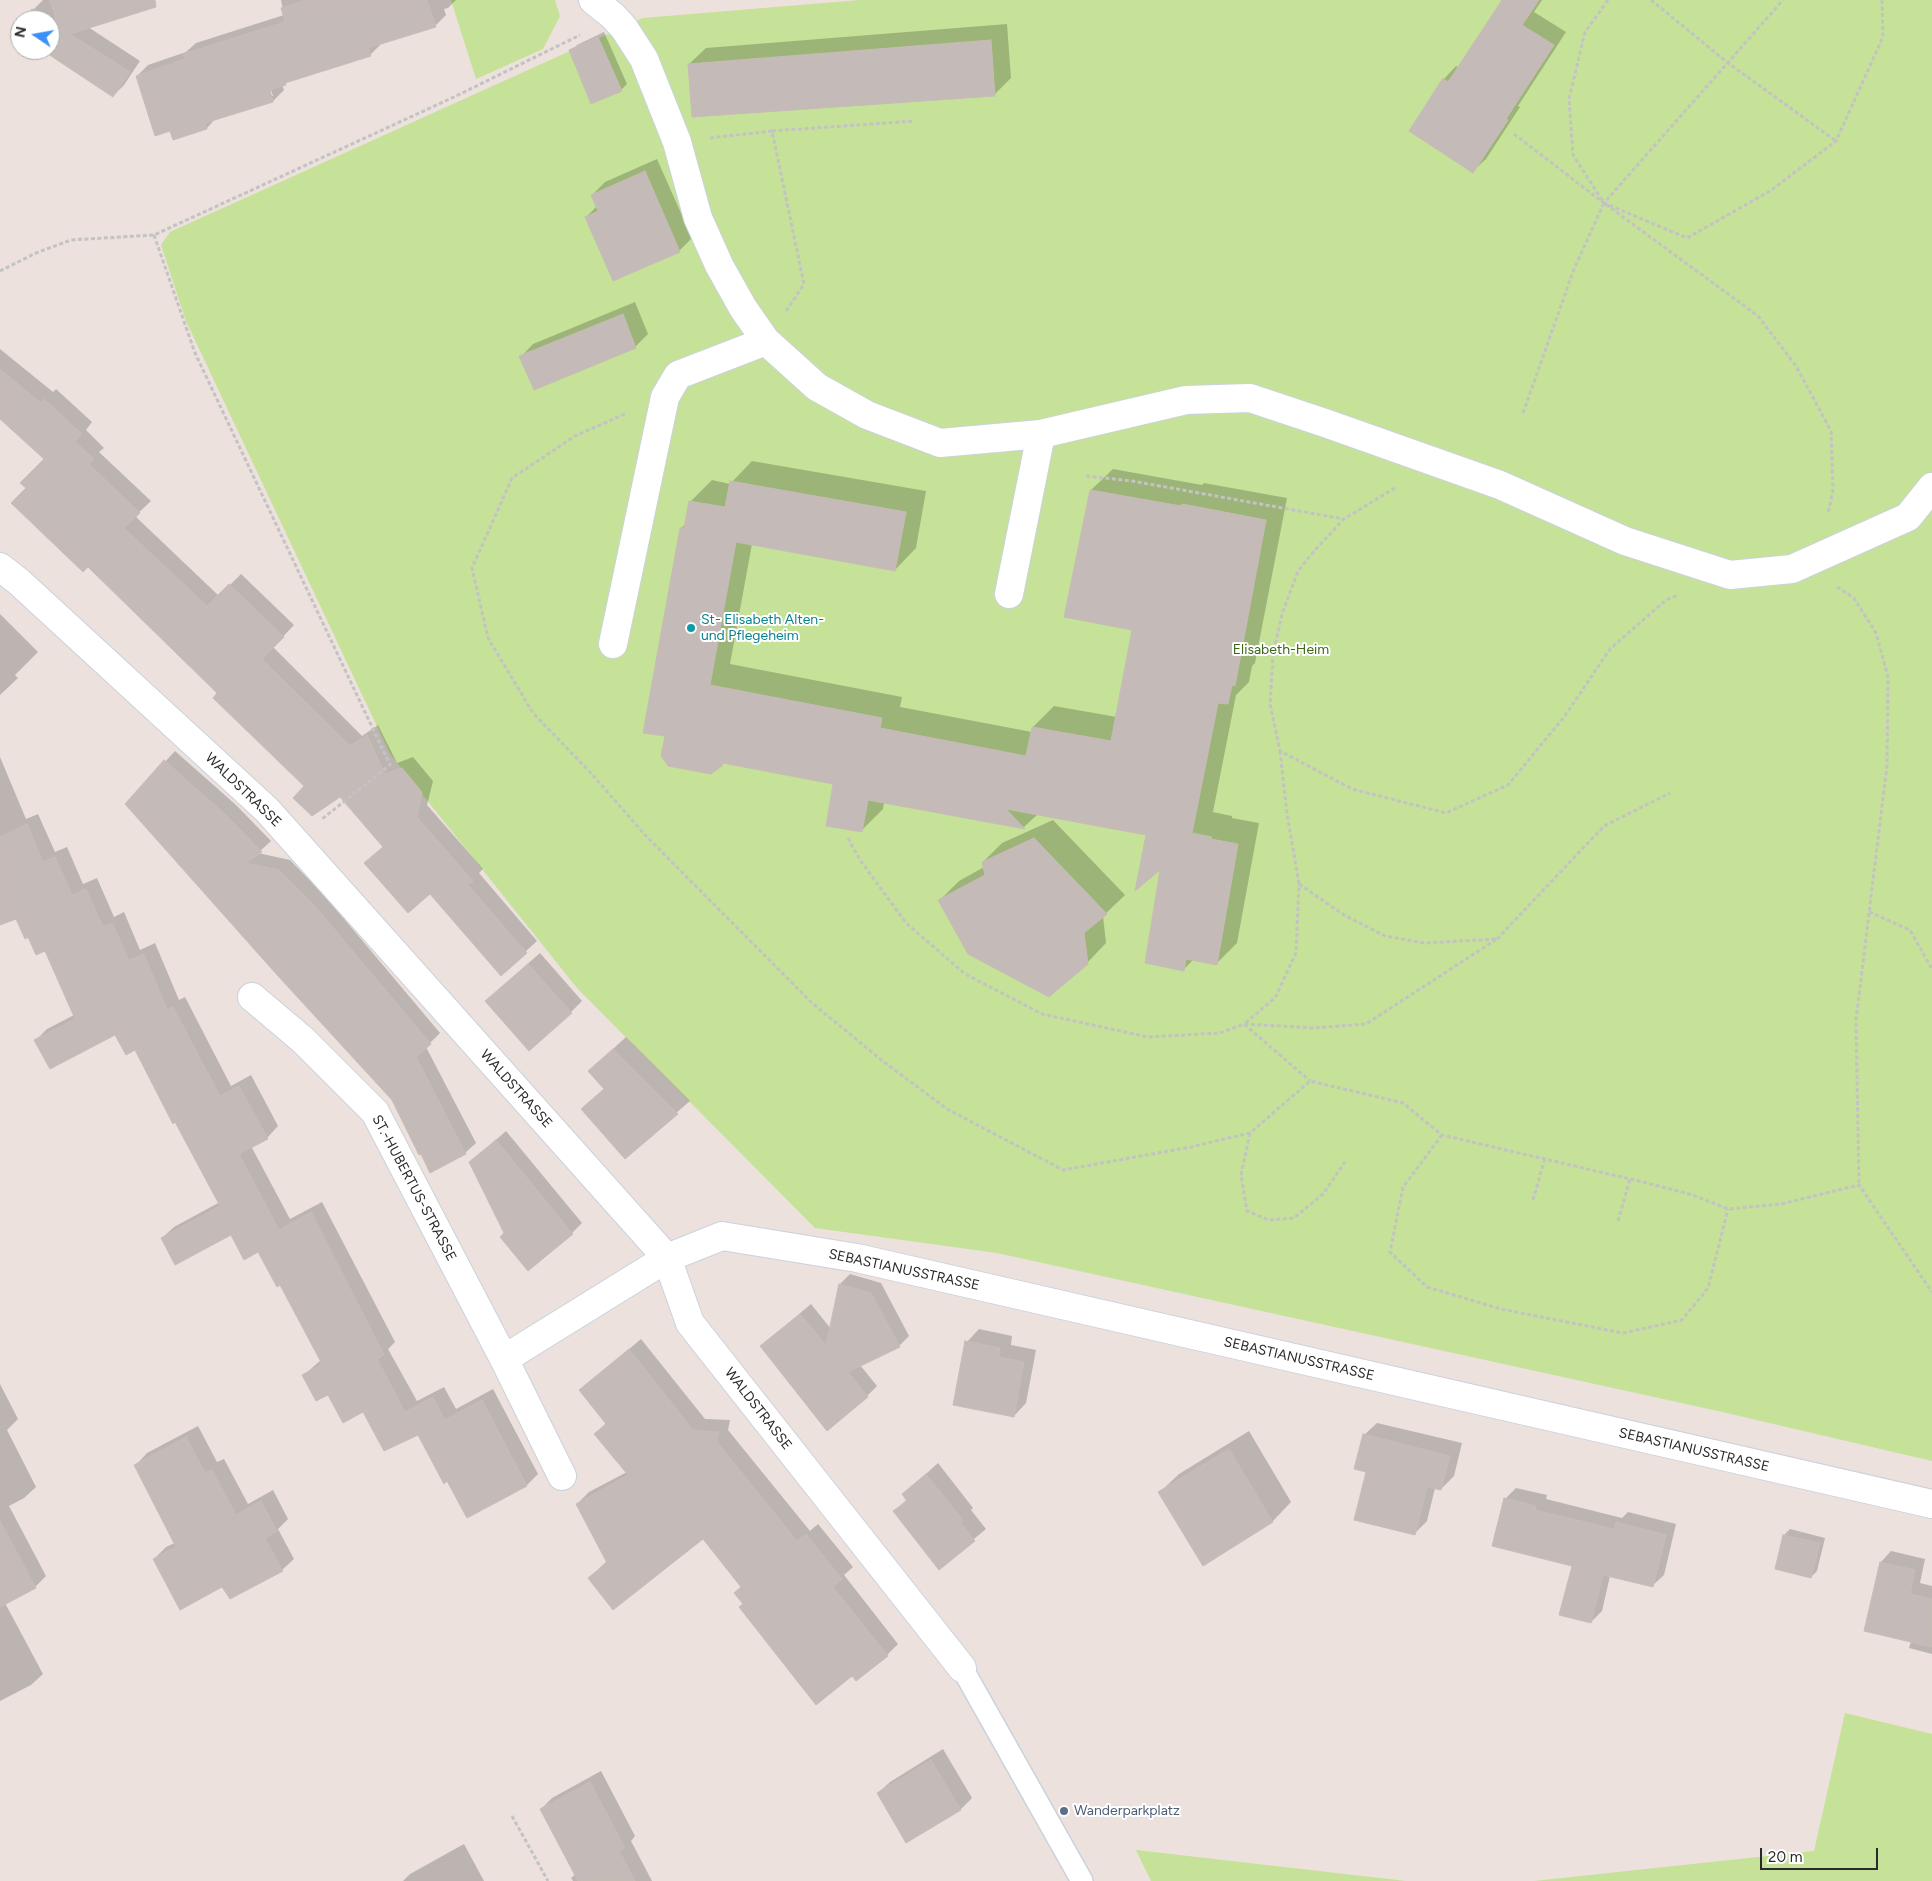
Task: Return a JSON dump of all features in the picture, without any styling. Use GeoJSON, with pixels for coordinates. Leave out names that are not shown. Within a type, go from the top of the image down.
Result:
{"type":"FeatureCollection","features":[{"type":"Feature","properties":{"kind":"street"},"geometry":{"type":"LineString","coordinates":[[610,15],[644,59],[678,142],[698,218],[719,265],[743,308],[766,340],[817,387],[867,415],[940,443],[1041,434],[1186,400],[1250,398],[1325,422],[1500,485],[1625,541],[1730,574],[1792,569],[1908,517],[1932,487]]}},
{"type":"Feature","properties":{"kind":"street"},"geometry":{"type":"LineString","coordinates":[[613,644],[665,397],[678,375],[766,340]]}},
{"type":"Feature","properties":{"kind":"street"},"geometry":{"type":"LineString","coordinates":[[1009,594],[1041,434]]}},
{"type":"Feature","properties":{"kind":"street","name":"WALDSTRASSE"},"geometry":{"type":"LineString","coordinates":[[0,567],[18,581],[260,804],[667,1258],[690,1323],[962,1668]]}},
{"type":"Feature","properties":{"kind":"street","name":"ST.-HUBERTUS-STRASSE"},"geometry":{"type":"LineString","coordinates":[[252,997],[303,1040],[375,1112],[504,1359],[562,1476]]}},
{"type":"Feature","properties":{"kind":"street","name":"SEBASTIANUSSTRASSE"},"geometry":{"type":"LineString","coordinates":[[667,1258],[722,1236],[857,1258],[1932,1504]]}},
{"type":"Feature","properties":{"kind":"street"},"geometry":{"type":"LineString","coordinates":[[504,1359],[667,1258]]}},
{"type":"Feature","properties":{"kind":"lane"},"geometry":{"type":"LineString","coordinates":[[962,1668],[1082,1881]]}},
{"type":"Feature","properties":{"kind":"path"},"geometry":{"type":"LineString","coordinates":[[1608,0],[1586,32],[1569,99],[1573,155],[1604,203],[1687,238],[1770,191],[1836,141],[1883,37],[1882,0]]}},
{"type":"Feature","properties":{"kind":"path"},"geometry":{"type":"LineString","coordinates":[[1651,0],[1728,63],[1836,141]]}},
{"type":"Feature","properties":{"kind":"path"},"geometry":{"type":"LineString","coordinates":[[1523,413],[1574,269],[1604,203],[1783,0]]}},
{"type":"Feature","properties":{"kind":"path"},"geometry":{"type":"LineString","coordinates":[[0,271],[36,253],[71,240],[154,235],[568,42],[610,15]]}},
{"type":"Feature","properties":{"kind":"path"},"geometry":{"type":"LineString","coordinates":[[678,142],[772,130],[915,121]]}},
{"type":"Feature","properties":{"kind":"path"},"geometry":{"type":"LineString","coordinates":[[766,340],[804,284],[772,130]]}},
{"type":"Feature","properties":{"kind":"path"},"geometry":{"type":"LineString","coordinates":[[1514,134],[1758,316],[1796,366],[1831,431],[1833,490],[1827,519]]}},
{"type":"Feature","properties":{"kind":"path"},"geometry":{"type":"LineString","coordinates":[[154,235],[195,353],[390,764],[295,841]]}},
{"type":"Feature","properties":{"kind":"path"},"geometry":{"type":"LineString","coordinates":[[665,397],[575,436],[512,478],[472,568],[488,638],[533,713],[647,837],[812,1003],[884,1062],[947,1109],[1063,1170],[1191,1147],[1250,1133],[1310,1081]]}},
{"type":"Feature","properties":{"kind":"path"},"geometry":{"type":"LineString","coordinates":[[1086,476],[1132,481],[1344,519]]}},
{"type":"Feature","properties":{"kind":"path"},"geometry":{"type":"LineString","coordinates":[[848,838],[860,860],[906,923],[965,974],[1042,1014],[1148,1037],[1220,1033],[1244,1024],[1275,998],[1296,953],[1299,884],[1280,751],[1270,704],[1273,655],[1282,614],[1298,571],[1315,550],[1344,519],[1395,488]]}},
{"type":"Feature","properties":{"kind":"path"},"geometry":{"type":"LineString","coordinates":[[1792,569],[1824,579],[1854,598],[1876,633],[1888,677],[1887,766],[1856,1020],[1859,1185],[1932,1292]]}},
{"type":"Feature","properties":{"kind":"path"},"geometry":{"type":"LineString","coordinates":[[1280,751],[1352,789],[1446,813],[1508,786],[1564,717],[1610,649],[1666,600],[1730,574]]}},
{"type":"Feature","properties":{"kind":"path"},"geometry":{"type":"LineString","coordinates":[[1244,1024],[1314,1028],[1366,1024],[1497,939],[1604,826],[1670,793]]}},
{"type":"Feature","properties":{"kind":"path"},"geometry":{"type":"LineString","coordinates":[[1299,884],[1344,915],[1385,936],[1424,942],[1497,939]]}},
{"type":"Feature","properties":{"kind":"path"},"geometry":{"type":"LineString","coordinates":[[1869,912],[1910,930],[1932,969]]}},
{"type":"Feature","properties":{"kind":"path"},"geometry":{"type":"LineString","coordinates":[[1244,1024],[1310,1081],[1403,1103],[1442,1135],[1545,1158],[1693,1195],[1728,1209],[1781,1204],[1859,1185]]}},
{"type":"Feature","properties":{"kind":"path"},"geometry":{"type":"LineString","coordinates":[[1250,1133],[1241,1175],[1246,1211],[1269,1220],[1294,1218],[1323,1194],[1345,1162]]}},
{"type":"Feature","properties":{"kind":"path"},"geometry":{"type":"LineString","coordinates":[[1442,1135],[1403,1187],[1390,1252],[1427,1287],[1501,1309],[1622,1333],[1682,1320],[1708,1288],[1728,1209]]}},
{"type":"Feature","properties":{"kind":"path"},"geometry":{"type":"LineString","coordinates":[[1532,1200],[1545,1158]]}},
{"type":"Feature","properties":{"kind":"path"},"geometry":{"type":"LineString","coordinates":[[1618,1221],[1630,1180]]}},
{"type":"Feature","properties":{"kind":"path"},"geometry":{"type":"LineString","coordinates":[[512,1816],[548,1881]]}},
{"type":"Feature","properties":{"kind":"green space"},"geometry":{"type":"Polygon","coordinates":[[[451,0],[555,0],[560,16],[543,49],[476,79],[451,0]]]}},
{"type":"Feature","properties":{"kind":"green space","name":"Elisabeth-Heim"},"geometry":{"type":"Polygon","coordinates":[[[860,0],[1932,0],[1932,1461],[1718,1411],[997,1253],[815,1228],[577,988],[390,754],[186,321],[161,245],[170,232],[643,18],[860,0]]]}},
{"type":"Feature","properties":{"kind":"green space"},"geometry":{"type":"Polygon","coordinates":[[[1845,1713],[1932,1734],[1932,1881],[1534,1881],[1814,1851],[1845,1713]]]}},
{"type":"Feature","properties":{"kind":"green space"},"geometry":{"type":"Polygon","coordinates":[[[1136,1850],[1406,1881],[1151,1881],[1136,1850]]]}},
{"type":"Feature","properties":{"kind":"building"},"geometry":{"type":"Polygon","coordinates":[[[50,0],[155,0],[156,7],[70,34],[130,72],[113,97],[57,60],[60,60],[60,10],[53,10],[50,0]]]}},
{"type":"Feature","properties":{"kind":"building"},"geometry":{"type":"Polygon","coordinates":[[[306,0],[427,0],[436,27],[368,48],[371,56],[285,83],[286,85],[270,90],[273,102],[205,123],[207,129],[173,140],[170,131],[155,136],[136,76],[185,59],[183,54],[285,22],[281,8],[306,0]]]}},
{"type":"Feature","properties":{"kind":"building"},"geometry":{"type":"Polygon","coordinates":[[[1502,0],[1539,0],[1522,25],[1554,45],[1473,173],[1409,131],[1443,78],[1448,82],[1502,0]]]}},
{"type":"Feature","properties":{"kind":"building"},"geometry":{"type":"Polygon","coordinates":[[[598,37],[622,91],[591,104],[569,50],[598,37]]]}},
{"type":"Feature","properties":{"kind":"building"},"geometry":{"type":"Polygon","coordinates":[[[991,40],[995,96],[692,117],[688,64],[991,40]]]}},
{"type":"Feature","properties":{"kind":"building"},"geometry":{"type":"Polygon","coordinates":[[[645,171],[680,252],[613,281],[585,217],[598,211],[591,195],[645,171]]]}},
{"type":"Feature","properties":{"kind":"building"},"geometry":{"type":"Polygon","coordinates":[[[623,314],[636,348],[534,390],[519,356],[623,314]]]}},
{"type":"Feature","properties":{"kind":"building"},"geometry":{"type":"Polygon","coordinates":[[[0,369],[41,403],[44,399],[82,434],[75,442],[94,459],[89,464],[140,513],[124,528],[207,606],[229,584],[284,637],[262,659],[350,746],[367,735],[385,774],[402,768],[422,792],[417,817],[473,881],[468,885],[527,953],[501,976],[430,894],[408,913],[364,863],[383,847],[340,797],[312,816],[293,798],[304,786],[213,698],[217,693],[88,567],[83,572],[11,503],[26,488],[20,483],[44,459],[0,419],[0,369]]]}},
{"type":"Feature","properties":{"kind":"building"},"geometry":{"type":"Polygon","coordinates":[[[730,481],[906,512],[895,571],[736,542],[710,685],[882,718],[880,728],[1026,756],[1032,727],[1111,741],[1132,630],[1064,617],[1090,490],[1181,506],[1182,504],[1266,520],[1235,686],[1232,685],[1228,704],[1218,703],[1192,833],[1238,844],[1217,965],[1186,959],[1184,971],[1145,963],[1160,870],[1135,891],[1146,835],[1006,809],[1025,829],[868,800],[862,832],[826,826],[833,784],[723,763],[722,766],[711,774],[668,766],[661,756],[665,736],[643,733],[680,528],[684,528],[689,501],[725,507],[730,481]]]}},
{"type":"Feature","properties":{"kind":"building"},"geometry":{"type":"Polygon","coordinates":[[[164,760],[226,815],[262,852],[246,863],[279,870],[314,905],[431,1044],[416,1057],[466,1154],[430,1173],[392,1100],[278,976],[125,804],[164,760]]]}},
{"type":"Feature","properties":{"kind":"building"},"geometry":{"type":"Polygon","coordinates":[[[27,824],[43,862],[55,857],[72,895],[86,889],[103,927],[112,923],[129,960],[144,954],[167,1010],[173,1007],[220,1096],[239,1086],[268,1139],[239,1154],[279,1230],[311,1212],[384,1355],[377,1359],[405,1412],[433,1397],[445,1420],[482,1400],[527,1486],[467,1518],[447,1481],[444,1484],[418,1435],[384,1451],[363,1412],[343,1423],[328,1395],[316,1401],[302,1375],[322,1364],[280,1285],[277,1287],[258,1252],[244,1260],[231,1235],[175,1265],[161,1238],[220,1206],[175,1122],[173,1124],[135,1050],[126,1055],[115,1035],[50,1069],[34,1040],[75,1019],[45,951],[36,955],[28,937],[25,939],[16,919],[0,925],[0,837],[27,824]]]}},
{"type":"Feature","properties":{"kind":"building"},"geometry":{"type":"Polygon","coordinates":[[[1034,838],[1107,914],[1084,933],[1088,964],[1049,997],[968,954],[938,900],[985,875],[982,862],[1034,838]]]}},
{"type":"Feature","properties":{"kind":"building"},"geometry":{"type":"Polygon","coordinates":[[[528,964],[572,1013],[529,1051],[485,1001],[528,964]]]}},
{"type":"Feature","properties":{"kind":"building"},"geometry":{"type":"Polygon","coordinates":[[[613,1049],[678,1114],[625,1159],[581,1109],[604,1089],[588,1071],[613,1049]]]}},
{"type":"Feature","properties":{"kind":"building"},"geometry":{"type":"Polygon","coordinates":[[[496,1140],[573,1234],[528,1271],[500,1237],[504,1233],[469,1162],[496,1140]]]}},
{"type":"Feature","properties":{"kind":"building"},"geometry":{"type":"Polygon","coordinates":[[[839,1284],[871,1293],[900,1347],[848,1372],[868,1397],[827,1431],[760,1346],[800,1314],[826,1345],[839,1284]]]}},
{"type":"Feature","properties":{"kind":"building"},"geometry":{"type":"Polygon","coordinates":[[[965,1341],[1000,1348],[999,1357],[1024,1362],[1014,1417],[953,1405],[965,1341]]]}},
{"type":"Feature","properties":{"kind":"building"},"geometry":{"type":"Polygon","coordinates":[[[629,1349],[693,1430],[719,1432],[717,1442],[797,1541],[806,1534],[842,1579],[833,1587],[888,1656],[856,1681],[852,1676],[816,1705],[739,1607],[743,1604],[734,1593],[741,1587],[703,1539],[613,1610],[588,1578],[607,1563],[576,1504],[628,1475],[594,1434],[606,1424],[579,1390],[629,1349]]]}},
{"type":"Feature","properties":{"kind":"building"},"geometry":{"type":"Polygon","coordinates":[[[1363,1434],[1450,1456],[1441,1490],[1427,1487],[1415,1535],[1354,1520],[1366,1472],[1354,1469],[1363,1434]]]}},
{"type":"Feature","properties":{"kind":"building"},"geometry":{"type":"Polygon","coordinates":[[[186,1437],[205,1473],[212,1470],[236,1515],[261,1501],[277,1531],[265,1538],[283,1571],[230,1599],[222,1587],[180,1610],[153,1559],[176,1547],[134,1465],[186,1437]]]}},
{"type":"Feature","properties":{"kind":"building"},"geometry":{"type":"Polygon","coordinates":[[[1229,1449],[1273,1522],[1203,1566],[1158,1492],[1229,1449]]]}},
{"type":"Feature","properties":{"kind":"building"},"geometry":{"type":"Polygon","coordinates":[[[926,1474],[963,1520],[960,1522],[975,1541],[939,1570],[893,1511],[907,1501],[902,1494],[926,1474]]]}},
{"type":"Feature","properties":{"kind":"building"},"geometry":{"type":"Polygon","coordinates":[[[1504,1498],[1536,1506],[1535,1510],[1614,1529],[1616,1522],[1666,1535],[1653,1587],[1603,1575],[1591,1623],[1559,1615],[1572,1566],[1492,1546],[1504,1498]]]}},
{"type":"Feature","properties":{"kind":"building"},"geometry":{"type":"Polygon","coordinates":[[[0,1521],[36,1588],[0,1607],[0,1521]]]}},
{"type":"Feature","properties":{"kind":"building"},"geometry":{"type":"Polygon","coordinates":[[[1783,1535],[1820,1543],[1811,1578],[1775,1569],[1783,1535]]]}},
{"type":"Feature","properties":{"kind":"building"},"geometry":{"type":"Polygon","coordinates":[[[1880,1562],[1915,1570],[1910,1594],[1932,1599],[1932,1647],[1864,1631],[1880,1562]]]}},
{"type":"Feature","properties":{"kind":"building"},"geometry":{"type":"Polygon","coordinates":[[[931,1760],[961,1810],[906,1843],[877,1793],[931,1760]]]}},
{"type":"Feature","properties":{"kind":"building"},"geometry":{"type":"Polygon","coordinates":[[[590,1782],[625,1848],[619,1851],[635,1881],[578,1881],[540,1809],[590,1782]]]}},
{"type":"Feature","properties":{"kind":"place","name":"St- Elisabeth Alten- und Pflegeheim"},"geometry":{"type":"Point","coordinates":[691,628]}},
{"type":"Feature","properties":{"kind":"place","name":"Wanderparkplatz"},"geometry":{"type":"Point","coordinates":[1064,1811]}}]}
